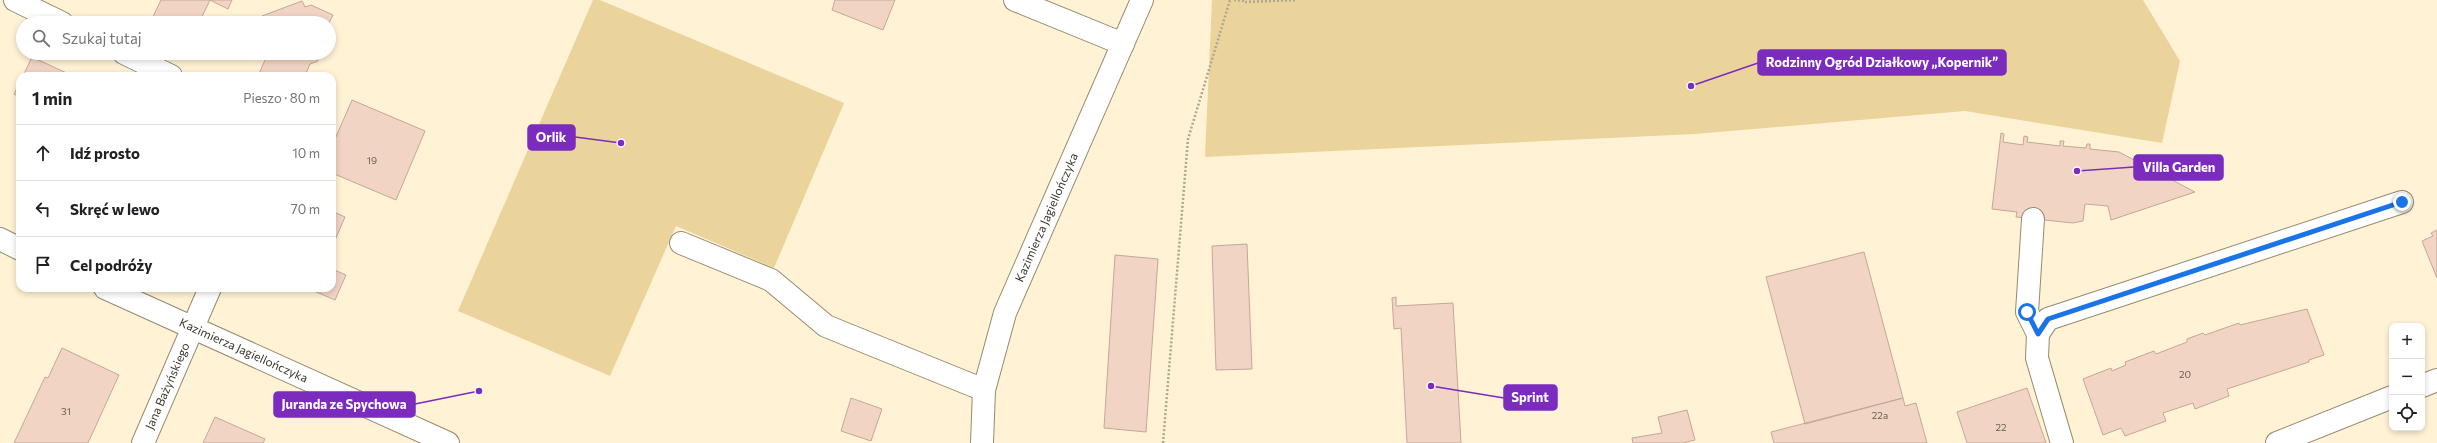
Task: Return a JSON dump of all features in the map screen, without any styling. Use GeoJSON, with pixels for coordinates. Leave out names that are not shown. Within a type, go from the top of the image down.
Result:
{"type":"FeatureCollection","features":[{"type":"Feature","properties":{"kind":"street"},"geometry":{"type":"LineString","coordinates":[[15,0],[48,16]]}},
{"type":"Feature","properties":{"kind":"street"},"geometry":{"type":"LineString","coordinates":[[1015,0],[1123,44]]}},
{"type":"Feature","properties":{"kind":"street","name":"Kazimierza Jagiellończyka"},"geometry":{"type":"LineString","coordinates":[[982,443],[984,390],[1005,313],[1142,0]]}},
{"type":"Feature","properties":{"kind":"street"},"geometry":{"type":"LineString","coordinates":[[138,60],[163,72]]}},
{"type":"Feature","properties":{"kind":"street"},"geometry":{"type":"LineString","coordinates":[[2038,334],[2048,319],[2402,202]]}},
{"type":"Feature","properties":{"kind":"street"},"geometry":{"type":"LineString","coordinates":[[2033,219],[2027,312],[2038,334],[2037,358],[2062,443]]}},
{"type":"Feature","properties":{"kind":"street"},"geometry":{"type":"LineString","coordinates":[[0,239],[16,247]]}},
{"type":"Feature","properties":{"kind":"street"},"geometry":{"type":"LineString","coordinates":[[682,243],[771,280],[826,326],[984,390]]}},
{"type":"Feature","properties":{"kind":"street","name":"Kazimierza Jagiellończyka"},"geometry":{"type":"LineString","coordinates":[[114,292],[448,443]]}},
{"type":"Feature","properties":{"kind":"street","name":"Jana Bażyńskiego"},"geometry":{"type":"LineString","coordinates":[[143,443],[208,292]]}},
{"type":"Feature","properties":{"kind":"street"},"geometry":{"type":"LineString","coordinates":[[2425,385],[2437,380]]}},
{"type":"Feature","properties":{"kind":"street"},"geometry":{"type":"LineString","coordinates":[[2277,443],[2389,398]]}},
{"type":"Feature","properties":{"kind":"path"},"geometry":{"type":"LineString","coordinates":[[1163,443],[1188,139],[1230,0]]}},
{"type":"Feature","properties":{"kind":"path"},"geometry":{"type":"LineString","coordinates":[[1234,0],[1297,0]]}},
{"type":"Feature","properties":{"kind":"shaded area"},"geometry":{"type":"Polygon","coordinates":[[[593,0],[600,0],[844,103],[774,268],[676,226],[610,376],[458,311],[593,0]]]}},
{"type":"Feature","properties":{"kind":"shaded area"},"geometry":{"type":"Polygon","coordinates":[[[1212,0],[2143,0],[2180,61],[2162,143],[1965,111],[1695,134],[1205,157],[1212,0]]]}},
{"type":"Feature","properties":{"kind":"building"},"geometry":{"type":"Polygon","coordinates":[[[161,0],[210,0],[202,16],[153,16],[161,0]]]}},
{"type":"Feature","properties":{"kind":"building"},"geometry":{"type":"Polygon","coordinates":[[[210,0],[232,0],[228,9],[210,0]]]}},
{"type":"Feature","properties":{"kind":"building"},"geometry":{"type":"Polygon","coordinates":[[[835,0],[895,0],[883,30],[832,10],[835,0]]]}},
{"type":"Feature","properties":{"kind":"building"},"geometry":{"type":"Polygon","coordinates":[[[302,1],[305,7],[311,5],[333,15],[332,16],[262,16],[302,1]]]}},
{"type":"Feature","properties":{"kind":"building"},"geometry":{"type":"Polygon","coordinates":[[[31,60],[38,60],[64,72],[25,72],[31,60]]]}},
{"type":"Feature","properties":{"kind":"building"},"geometry":{"type":"Polygon","coordinates":[[[265,60],[318,61],[310,64],[307,72],[260,72],[265,60]]]}},
{"type":"Feature","properties":{"kind":"building"},"geometry":{"type":"Polygon","coordinates":[[[352,100],[425,131],[396,200],[336,175],[336,137],[352,100]]]}},
{"type":"Feature","properties":{"kind":"building"},"geometry":{"type":"Polygon","coordinates":[[[2001,133],[2004,134],[2003,142],[2023,145],[2024,136],[2028,137],[2027,142],[2060,146],[2060,141],[2064,141],[2063,146],[2086,148],[2087,144],[2090,144],[2090,149],[2119,152],[2195,192],[2111,220],[2108,206],[2085,204],[2083,221],[2073,223],[2016,217],[2017,212],[1992,209],[2001,133]]]}},
{"type":"Feature","properties":{"kind":"building"},"geometry":{"type":"Polygon","coordinates":[[[336,213],[345,217],[336,238],[336,213]]]}},
{"type":"Feature","properties":{"kind":"building"},"geometry":{"type":"Polygon","coordinates":[[[2437,230],[2437,278],[2422,241],[2433,236],[2431,233],[2437,230]]]}},
{"type":"Feature","properties":{"kind":"building"},"geometry":{"type":"Polygon","coordinates":[[[1247,244],[1252,369],[1216,370],[1212,246],[1247,244]]]}},
{"type":"Feature","properties":{"kind":"building"},"geometry":{"type":"Polygon","coordinates":[[[1864,252],[1903,398],[1805,424],[1766,277],[1864,252]]]}},
{"type":"Feature","properties":{"kind":"building"},"geometry":{"type":"Polygon","coordinates":[[[1115,255],[1158,259],[1146,432],[1104,428],[1115,255]]]}},
{"type":"Feature","properties":{"kind":"building"},"geometry":{"type":"Polygon","coordinates":[[[336,271],[346,275],[335,300],[316,292],[336,292],[336,271]]]}},
{"type":"Feature","properties":{"kind":"building"},"geometry":{"type":"Polygon","coordinates":[[[1396,297],[1396,306],[1453,303],[1461,443],[1407,443],[1401,328],[1394,329],[1392,298],[1396,297]]]}},
{"type":"Feature","properties":{"kind":"building"},"geometry":{"type":"Polygon","coordinates":[[[2307,309],[2324,355],[2309,360],[2309,362],[2227,389],[2229,396],[2195,409],[2193,403],[2163,413],[2166,421],[2125,436],[2121,428],[2103,435],[2083,379],[2111,368],[2112,371],[2126,365],[2125,362],[2154,351],[2156,354],[2187,342],[2187,339],[2203,333],[2205,335],[2239,323],[2240,325],[2307,309]]]}},
{"type":"Feature","properties":{"kind":"building"},"geometry":{"type":"Polygon","coordinates":[[[62,348],[119,375],[88,443],[14,443],[45,377],[48,378],[62,348]]]}},
{"type":"Feature","properties":{"kind":"building"},"geometry":{"type":"Polygon","coordinates":[[[2027,388],[2046,443],[1967,443],[1957,412],[2027,388]]]}},
{"type":"Feature","properties":{"kind":"building"},"geometry":{"type":"Polygon","coordinates":[[[851,398],[882,409],[871,441],[841,431],[851,398]]]}},
{"type":"Feature","properties":{"kind":"building"},"geometry":{"type":"Polygon","coordinates":[[[1903,398],[1905,406],[1916,403],[1927,443],[1774,443],[1771,432],[1903,398]]]}},
{"type":"Feature","properties":{"kind":"building"},"geometry":{"type":"Polygon","coordinates":[[[1687,410],[1695,440],[1683,443],[1633,443],[1632,438],[1662,433],[1658,417],[1687,410]]]}},
{"type":"Feature","properties":{"kind":"building"},"geometry":{"type":"Polygon","coordinates":[[[215,417],[265,439],[263,443],[203,443],[215,417]]]}},
{"type":"Feature","properties":{"kind":"place","name":"Rodzinny Ogród Działkowy „Kopernik”"},"geometry":{"type":"Point","coordinates":[1691,86]}},
{"type":"Feature","properties":{"kind":"place","name":"Orlik"},"geometry":{"type":"Point","coordinates":[621,143]}},
{"type":"Feature","properties":{"kind":"place","name":"Villa Garden"},"geometry":{"type":"Point","coordinates":[2077,171]}},
{"type":"Feature","properties":{"kind":"place","name":"Sprint"},"geometry":{"type":"Point","coordinates":[1431,386]}},
{"type":"Feature","properties":{"kind":"place","name":"Juranda ze Spychowa"},"geometry":{"type":"Point","coordinates":[479,391]}},
{"type":"Feature","properties":{"kind":"route"},"geometry":{"type":"LineString","coordinates":[[2027,312],[2038,334],[2048,319],[2402,202]]}}]}
